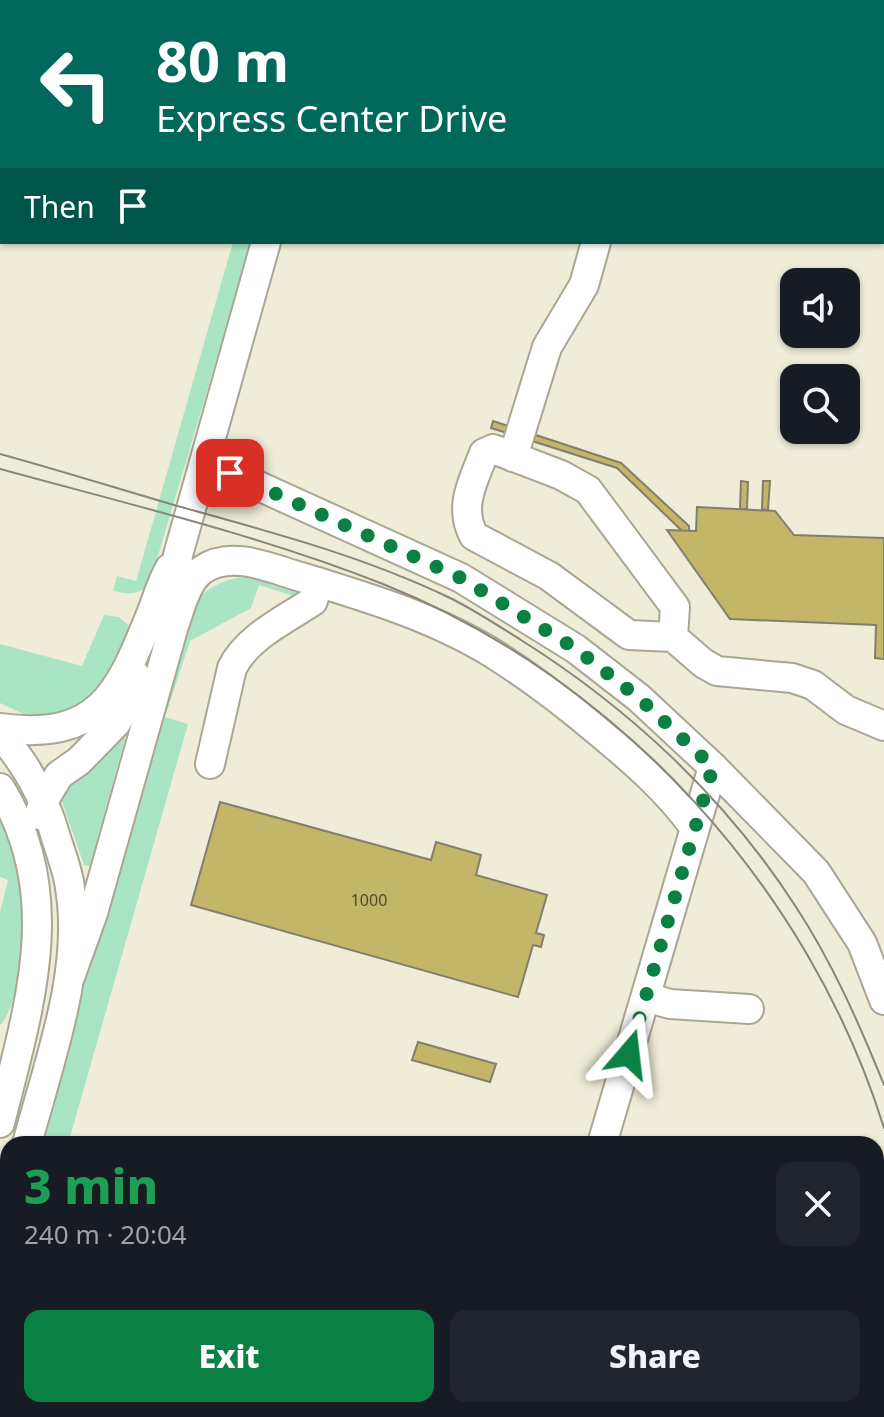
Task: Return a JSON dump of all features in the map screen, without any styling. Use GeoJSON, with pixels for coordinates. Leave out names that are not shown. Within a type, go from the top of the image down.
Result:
{"type":"FeatureCollection","features":[{"type":"Feature","properties":{"kind":"street"},"geometry":{"type":"LineString","coordinates":[[29,1136],[70,977],[93,913],[161,623],[163,581],[178,555],[265,244]]}},
{"type":"Feature","properties":{"kind":"street"},"geometry":{"type":"LineString","coordinates":[[513,457],[547,347],[584,285],[595,244]]}},
{"type":"Feature","properties":{"kind":"street"},"geometry":{"type":"LineString","coordinates":[[673,637],[675,607],[588,490],[561,475],[493,449],[484,453],[465,503],[467,524],[474,536],[549,576],[629,635],[673,637],[717,671],[792,678],[813,685],[846,710],[884,726]]}},
{"type":"Feature","properties":{"kind":"street"},"geometry":{"type":"LineString","coordinates":[[203,468],[230,473],[461,578],[576,649],[639,698],[713,767],[816,872],[862,943],[884,1000]]}},
{"type":"Feature","properties":{"kind":"street"},"geometry":{"type":"LineString","coordinates":[[0,728],[59,730],[78,723],[102,706],[201,570],[226,561],[249,562],[318,582],[437,624],[501,658],[564,703],[618,748],[674,798],[694,827]]}},
{"type":"Feature","properties":{"kind":"street"},"geometry":{"type":"LineString","coordinates":[[210,764],[232,668],[239,654],[313,601],[318,582]]}},
{"type":"Feature","properties":{"kind":"street"},"geometry":{"type":"LineString","coordinates":[[28,850],[44,800],[59,775],[79,761],[116,723],[161,623]]}},
{"type":"Feature","properties":{"kind":"street"},"geometry":{"type":"LineString","coordinates":[[0,735],[29,771],[44,800],[70,887],[73,927],[70,977]]}},
{"type":"Feature","properties":{"kind":"street"},"geometry":{"type":"LineString","coordinates":[[604,1136],[713,767]]}},
{"type":"Feature","properties":{"kind":"street"},"geometry":{"type":"LineString","coordinates":[[0,788],[17,815],[28,850],[36,892],[38,941],[10,1043],[0,1123]]}},
{"type":"Feature","properties":{"kind":"street"},"geometry":{"type":"LineString","coordinates":[[646,997],[670,1004],[749,1009]]}},
{"type":"Feature","properties":{"kind":"street"},"geometry":{"type":"LineString","coordinates":[[10,1043],[51,1052]]}},
{"type":"Feature","properties":{"kind":"green space"},"geometry":{"type":"Polygon","coordinates":[[[232,244],[250,244],[150,583],[133,593],[113,591],[117,576],[136,581],[232,244]]]}},
{"type":"Feature","properties":{"kind":"green space"},"geometry":{"type":"Polygon","coordinates":[[[244,577],[300,593],[303,599],[259,585],[251,608],[190,641],[165,717],[188,724],[70,1136],[43,1136],[119,843],[198,598],[231,579],[244,577]]]}},
{"type":"Feature","properties":{"kind":"green space"},"geometry":{"type":"Polygon","coordinates":[[[104,615],[119,617],[132,628],[102,692],[68,714],[30,717],[0,703],[0,644],[82,666],[104,615]]]}},
{"type":"Feature","properties":{"kind":"green space"},"geometry":{"type":"Polygon","coordinates":[[[118,738],[125,738],[90,866],[84,865],[60,796],[67,781],[118,738]]]}},
{"type":"Feature","properties":{"kind":"green space"},"geometry":{"type":"Polygon","coordinates":[[[0,820],[20,872],[24,922],[18,982],[7,1015],[0,1025],[0,912],[8,880],[0,877],[0,820]]]}},
{"type":"Feature","properties":{"kind":"building"},"geometry":{"type":"Polygon","coordinates":[[[493,421],[621,463],[689,526],[689,531],[682,531],[617,468],[491,428],[493,421]]]}},
{"type":"Feature","properties":{"kind":"building"},"geometry":{"type":"Polygon","coordinates":[[[741,481],[748,482],[747,509],[740,509],[741,481]]]}},
{"type":"Feature","properties":{"kind":"building"},"geometry":{"type":"Polygon","coordinates":[[[763,481],[770,481],[768,510],[762,509],[763,481]]]}},
{"type":"Feature","properties":{"kind":"building"},"geometry":{"type":"Polygon","coordinates":[[[697,507],[775,511],[794,535],[884,538],[884,659],[875,658],[876,625],[730,619],[667,530],[696,531],[697,507]]]}},
{"type":"Feature","properties":{"kind":"building"},"geometry":{"type":"Polygon","coordinates":[[[220,802],[431,860],[436,842],[481,855],[476,875],[547,895],[536,933],[544,935],[541,947],[533,945],[518,997],[191,905],[220,802]]]}},
{"type":"Feature","properties":{"kind":"building"},"geometry":{"type":"Polygon","coordinates":[[[418,1042],[496,1064],[490,1082],[412,1060],[418,1042]]]}},
{"type":"Feature","properties":{"kind":"tram line"},"geometry":{"type":"LineString","coordinates":[[0,454],[347,556],[448,597],[561,667],[600,695],[673,758],[739,829],[769,867],[833,971],[884,1085]]}},
{"type":"Feature","properties":{"kind":"tram line"},"geometry":{"type":"LineString","coordinates":[[0,469],[193,521],[336,566],[469,624],[550,675],[625,734],[694,801],[754,875],[807,955],[851,1039],[884,1128]]}},
{"type":"Feature","properties":{"kind":"route"},"geometry":{"type":"LineString","coordinates":[[230,473],[461,578],[576,649],[639,698],[713,767],[629,1054]]}}]}
